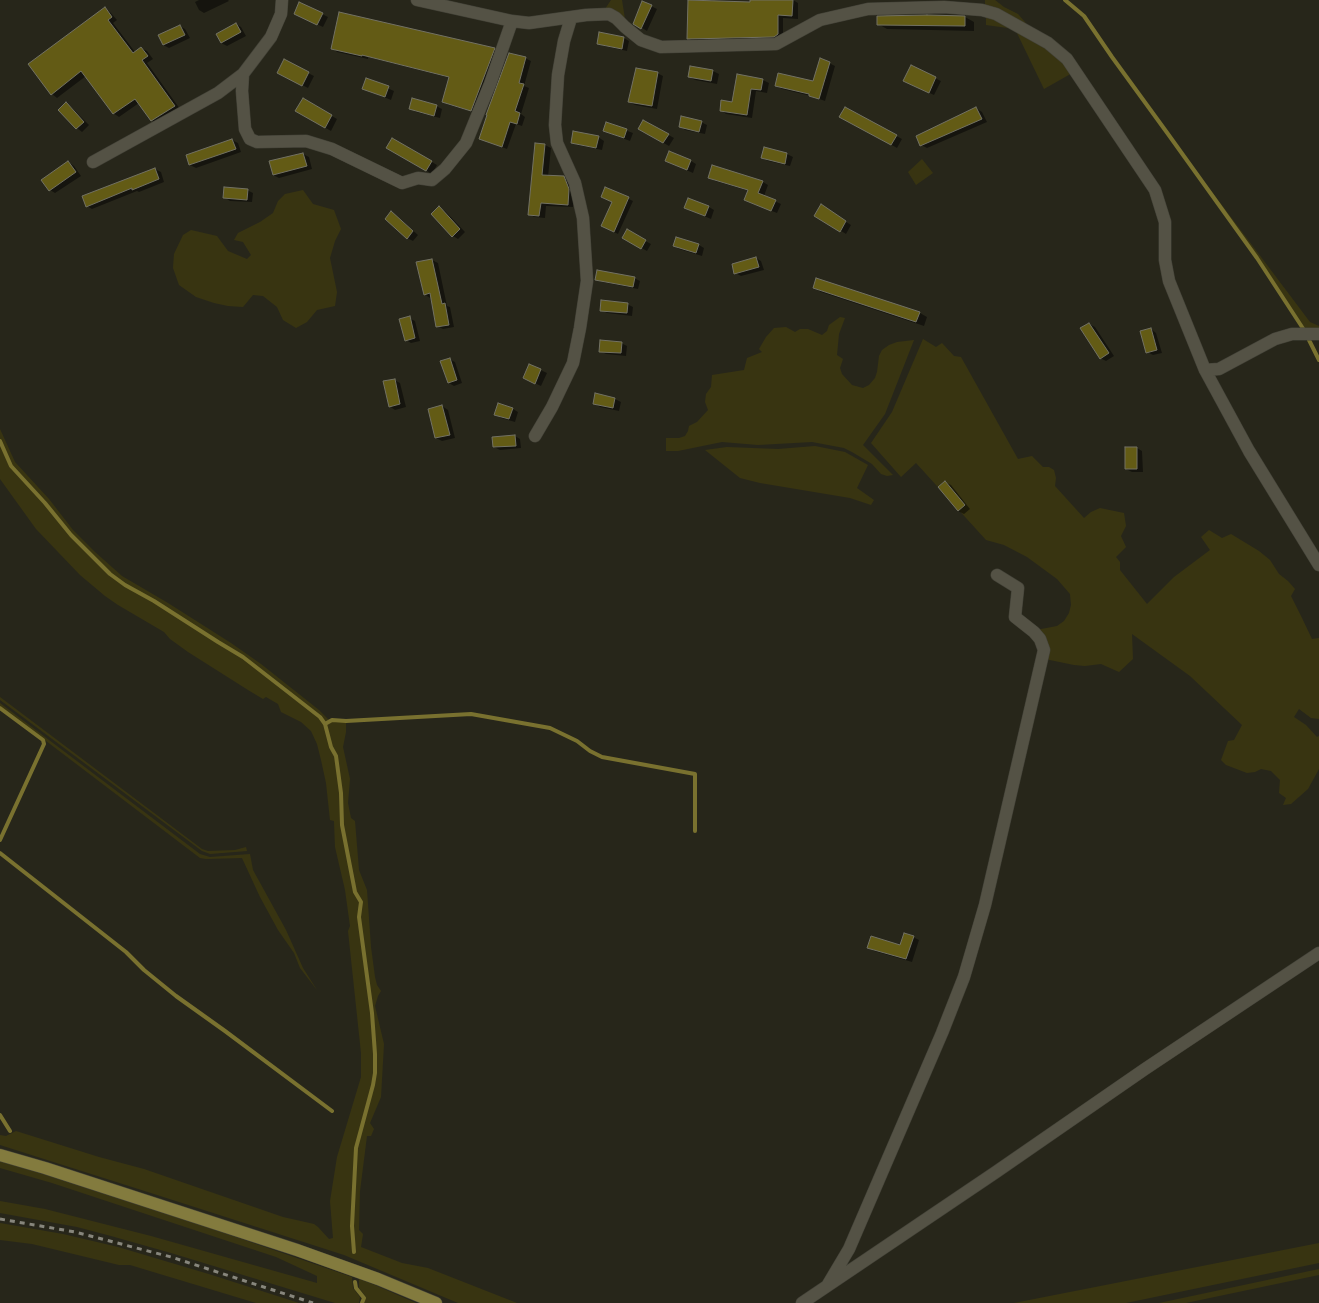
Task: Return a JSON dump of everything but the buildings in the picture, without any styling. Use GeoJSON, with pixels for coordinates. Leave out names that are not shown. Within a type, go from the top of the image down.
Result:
{"type":"FeatureCollection","features":[{"type":"Feature","properties":{"kind":"main road"},"geometry":{"type":"LineString","coordinates":[[0,1155],[45,1168],[297,1250],[378,1279],[436,1303]]}},
{"type":"Feature","properties":{"kind":"street"},"geometry":{"type":"LineString","coordinates":[[93,162],[218,93],[242,74],[272,37],[280,14],[282,0]]}},
{"type":"Feature","properties":{"kind":"street"},"geometry":{"type":"LineString","coordinates":[[417,0],[512,21],[529,23],[608,14],[616,18],[641,40],[661,47],[776,44],[820,20],[868,9],[944,7],[982,10],[996,14],[1042,39],[1067,59],[1156,190],[1165,222],[1166,260],[1169,281],[1205,370],[1249,451],[1319,565]]}},
{"type":"Feature","properties":{"kind":"street"},"geometry":{"type":"LineString","coordinates":[[535,436],[552,407],[573,363],[587,281],[583,218],[575,183],[557,143],[555,125],[558,75],[564,41],[571,18]]}},
{"type":"Feature","properties":{"kind":"street"},"geometry":{"type":"LineString","coordinates":[[242,74],[242,91],[246,129],[250,138],[257,142],[306,141],[332,149],[402,183],[418,178],[432,180],[445,169],[466,143],[490,84],[512,21]]}},
{"type":"Feature","properties":{"kind":"street"},"geometry":{"type":"LineString","coordinates":[[1205,370],[1219,369],[1275,339],[1292,334],[1319,334]]}},
{"type":"Feature","properties":{"kind":"street"},"geometry":{"type":"LineString","coordinates":[[827,1286],[849,1249],[942,1033],[964,977],[985,905],[1044,650],[1040,639],[1034,632],[1015,617],[1018,588],[997,576]]}},
{"type":"Feature","properties":{"kind":"street"},"geometry":{"type":"LineString","coordinates":[[802,1303],[1145,1069],[1319,953]]}},
{"type":"Feature","properties":{"kind":"shaded area"},"geometry":{"type":"Polygon","coordinates":[[[611,0],[622,0],[625,19],[605,9],[611,0]]]}},
{"type":"Feature","properties":{"kind":"shaded area"},"geometry":{"type":"Polygon","coordinates":[[[985,0],[995,0],[1004,7],[1018,14],[1031,29],[985,6],[985,0]]]}},
{"type":"Feature","properties":{"kind":"shaded area"},"geometry":{"type":"Polygon","coordinates":[[[986,13],[1047,44],[1074,72],[1044,89],[1015,29],[986,25],[986,13]]]}},
{"type":"Feature","properties":{"kind":"shaded area"},"geometry":{"type":"Polygon","coordinates":[[[922,159],[933,173],[916,185],[908,172],[922,159]]]}},
{"type":"Feature","properties":{"kind":"shaded area"},"geometry":{"type":"Polygon","coordinates":[[[1206,184],[1310,322],[1319,326],[1319,328],[1305,328],[1258,257],[1206,184]]]}},
{"type":"Feature","properties":{"kind":"shaded area"},"geometry":{"type":"Polygon","coordinates":[[[303,190],[313,204],[334,210],[341,229],[335,241],[330,258],[337,292],[335,306],[317,310],[307,322],[296,328],[283,320],[277,307],[263,296],[253,295],[243,307],[228,306],[196,297],[179,285],[173,268],[174,254],[183,235],[191,230],[217,236],[228,251],[247,259],[251,255],[243,242],[234,240],[238,233],[260,222],[273,213],[278,201],[285,194],[303,190]]]}},
{"type":"Feature","properties":{"kind":"shaded area"},"geometry":{"type":"Polygon","coordinates":[[[840,317],[845,318],[839,334],[837,355],[843,359],[840,368],[842,374],[852,385],[863,388],[869,385],[875,378],[879,356],[882,350],[897,342],[914,340],[885,414],[863,445],[893,475],[887,476],[881,474],[872,464],[844,448],[812,442],[758,445],[722,442],[678,451],[666,451],[666,438],[679,438],[685,436],[689,426],[697,422],[708,410],[705,402],[706,394],[711,387],[712,375],[744,370],[747,358],[762,352],[759,349],[766,337],[774,328],[786,327],[795,332],[800,329],[808,329],[822,335],[827,331],[829,325],[840,317]]]}},
{"type":"Feature","properties":{"kind":"shaded area"},"geometry":{"type":"Polygon","coordinates":[[[923,339],[936,347],[942,343],[954,356],[961,357],[1018,459],[1032,456],[1043,467],[1049,467],[1054,470],[1056,478],[1055,486],[1084,518],[1091,512],[1100,508],[1124,513],[1126,526],[1121,536],[1126,547],[1116,557],[1120,562],[1120,570],[1147,604],[1174,577],[1210,550],[1201,537],[1209,530],[1222,538],[1231,534],[1259,551],[1270,560],[1279,574],[1295,589],[1291,596],[1312,639],[1319,638],[1319,719],[1311,718],[1299,709],[1294,717],[1306,725],[1317,737],[1319,736],[1319,769],[1308,789],[1291,804],[1283,805],[1286,798],[1279,793],[1280,780],[1271,771],[1261,769],[1255,772],[1247,773],[1226,765],[1221,760],[1228,741],[1234,740],[1242,725],[1190,676],[1132,634],[1133,659],[1119,672],[1101,664],[1085,666],[1045,659],[1036,630],[1057,626],[1064,621],[1069,613],[1071,605],[1070,594],[1057,579],[1027,557],[1004,545],[986,540],[916,463],[901,477],[871,443],[892,412],[923,339]]]}},
{"type":"Feature","properties":{"kind":"shaded area"},"geometry":{"type":"Polygon","coordinates":[[[0,429],[15,462],[49,499],[73,530],[122,576],[231,643],[261,664],[319,710],[329,720],[325,722],[321,716],[244,656],[154,600],[125,584],[111,573],[72,534],[46,502],[12,466],[0,439],[0,429]]]}},
{"type":"Feature","properties":{"kind":"shaded area"},"geometry":{"type":"Polygon","coordinates":[[[0,444],[10,467],[44,504],[70,536],[109,575],[124,586],[153,602],[243,658],[319,717],[324,724],[330,747],[335,757],[340,793],[341,825],[354,892],[360,902],[358,916],[371,1014],[374,1055],[372,1085],[355,1148],[351,1226],[353,1254],[355,1252],[353,1226],[357,1148],[374,1086],[376,1054],[373,1013],[360,916],[362,902],[356,891],[343,825],[342,793],[337,756],[332,747],[326,725],[333,721],[346,722],[343,747],[350,779],[348,803],[351,818],[355,821],[359,870],[367,890],[371,947],[375,977],[377,985],[381,991],[375,1006],[384,1044],[381,1097],[370,1123],[374,1129],[371,1136],[367,1136],[360,1191],[359,1230],[363,1234],[361,1247],[402,1263],[428,1268],[517,1303],[458,1303],[344,1255],[0,1145],[0,1135],[6,1136],[16,1131],[99,1157],[144,1169],[283,1217],[314,1224],[329,1239],[333,1238],[330,1201],[337,1157],[361,1077],[361,1053],[348,931],[350,926],[345,890],[335,847],[334,821],[330,820],[326,783],[317,744],[311,731],[301,722],[281,712],[278,704],[266,697],[263,699],[188,652],[170,639],[164,632],[105,596],[80,575],[36,529],[0,479],[0,444]]]}},
{"type":"Feature","properties":{"kind":"shaded area"},"geometry":{"type":"Polygon","coordinates":[[[815,446],[845,452],[868,465],[857,488],[874,500],[871,505],[850,498],[760,483],[740,478],[705,450],[727,447],[778,449],[815,446]]]}},
{"type":"Feature","properties":{"kind":"shaded area"},"geometry":{"type":"Polygon","coordinates":[[[0,697],[202,849],[208,851],[235,850],[246,847],[247,851],[210,854],[202,851],[0,700],[0,697]]]}},
{"type":"Feature","properties":{"kind":"shaded area"},"geometry":{"type":"Polygon","coordinates":[[[0,703],[200,854],[210,857],[250,854],[253,870],[286,930],[303,968],[317,990],[300,968],[294,953],[278,930],[260,897],[242,858],[200,858],[0,706],[0,703]]]}},
{"type":"Feature","properties":{"kind":"shaded area"},"geometry":{"type":"Polygon","coordinates":[[[0,1160],[210,1228],[352,1277],[353,1288],[360,1297],[359,1303],[335,1303],[111,1236],[77,1227],[0,1213],[0,1201],[45,1209],[151,1236],[317,1283],[317,1276],[276,1257],[52,1183],[0,1168],[0,1160]]]}},
{"type":"Feature","properties":{"kind":"shaded area"},"geometry":{"type":"Polygon","coordinates":[[[0,1223],[63,1234],[118,1247],[299,1303],[256,1303],[130,1265],[119,1265],[32,1244],[0,1240],[0,1223]]]}},
{"type":"Feature","properties":{"kind":"shaded area"},"geometry":{"type":"Polygon","coordinates":[[[1319,1243],[1319,1263],[1126,1303],[1014,1303],[1319,1243]]]}},
{"type":"Feature","properties":{"kind":"shaded area"},"geometry":{"type":"Polygon","coordinates":[[[1319,1269],[1319,1275],[1186,1303],[1159,1303],[1319,1269]]]}},
{"type":"Feature","properties":{"kind":"shaded area"},"geometry":{"type":"Polygon","coordinates":[[[359,1278],[416,1303],[364,1303],[366,1297],[359,1288],[359,1278]]]}},
{"type":"Feature","properties":{"kind":"waterway"},"geometry":{"type":"LineString","coordinates":[[1065,0],[1084,16],[1257,258],[1304,330]]}},
{"type":"Feature","properties":{"kind":"waterway"},"geometry":{"type":"LineString","coordinates":[[1309,340],[1319,360]]}},
{"type":"Feature","properties":{"kind":"waterway"},"geometry":{"type":"LineString","coordinates":[[0,441],[11,466],[45,503],[71,535],[110,574],[125,585],[154,601],[243,657],[320,717],[325,724],[331,747],[336,756],[341,793],[342,825],[355,892],[361,902],[359,917],[372,1013],[375,1054],[375,1073],[373,1085],[356,1148],[352,1226],[354,1252]]}},
{"type":"Feature","properties":{"kind":"waterway"},"geometry":{"type":"LineString","coordinates":[[0,708],[43,740],[44,744],[0,840]]}},
{"type":"Feature","properties":{"kind":"waterway"},"geometry":{"type":"LineString","coordinates":[[325,724],[332,720],[346,721],[471,714],[550,728],[577,741],[590,751],[602,757],[695,774],[695,831]]}},
{"type":"Feature","properties":{"kind":"waterway"},"geometry":{"type":"LineString","coordinates":[[0,853],[126,952],[144,970],[176,996],[332,1111]]}},
{"type":"Feature","properties":{"kind":"waterway"},"geometry":{"type":"LineString","coordinates":[[0,1115],[10,1131]]}},
{"type":"Feature","properties":{"kind":"waterway"},"geometry":{"type":"LineString","coordinates":[[355,1282],[356,1288],[364,1298],[362,1303]]}},
{"type":"Feature","properties":{"kind":"railway"},"geometry":{"type":"LineString","coordinates":[[0,1219],[75,1232],[171,1257],[313,1303]]}}]}
